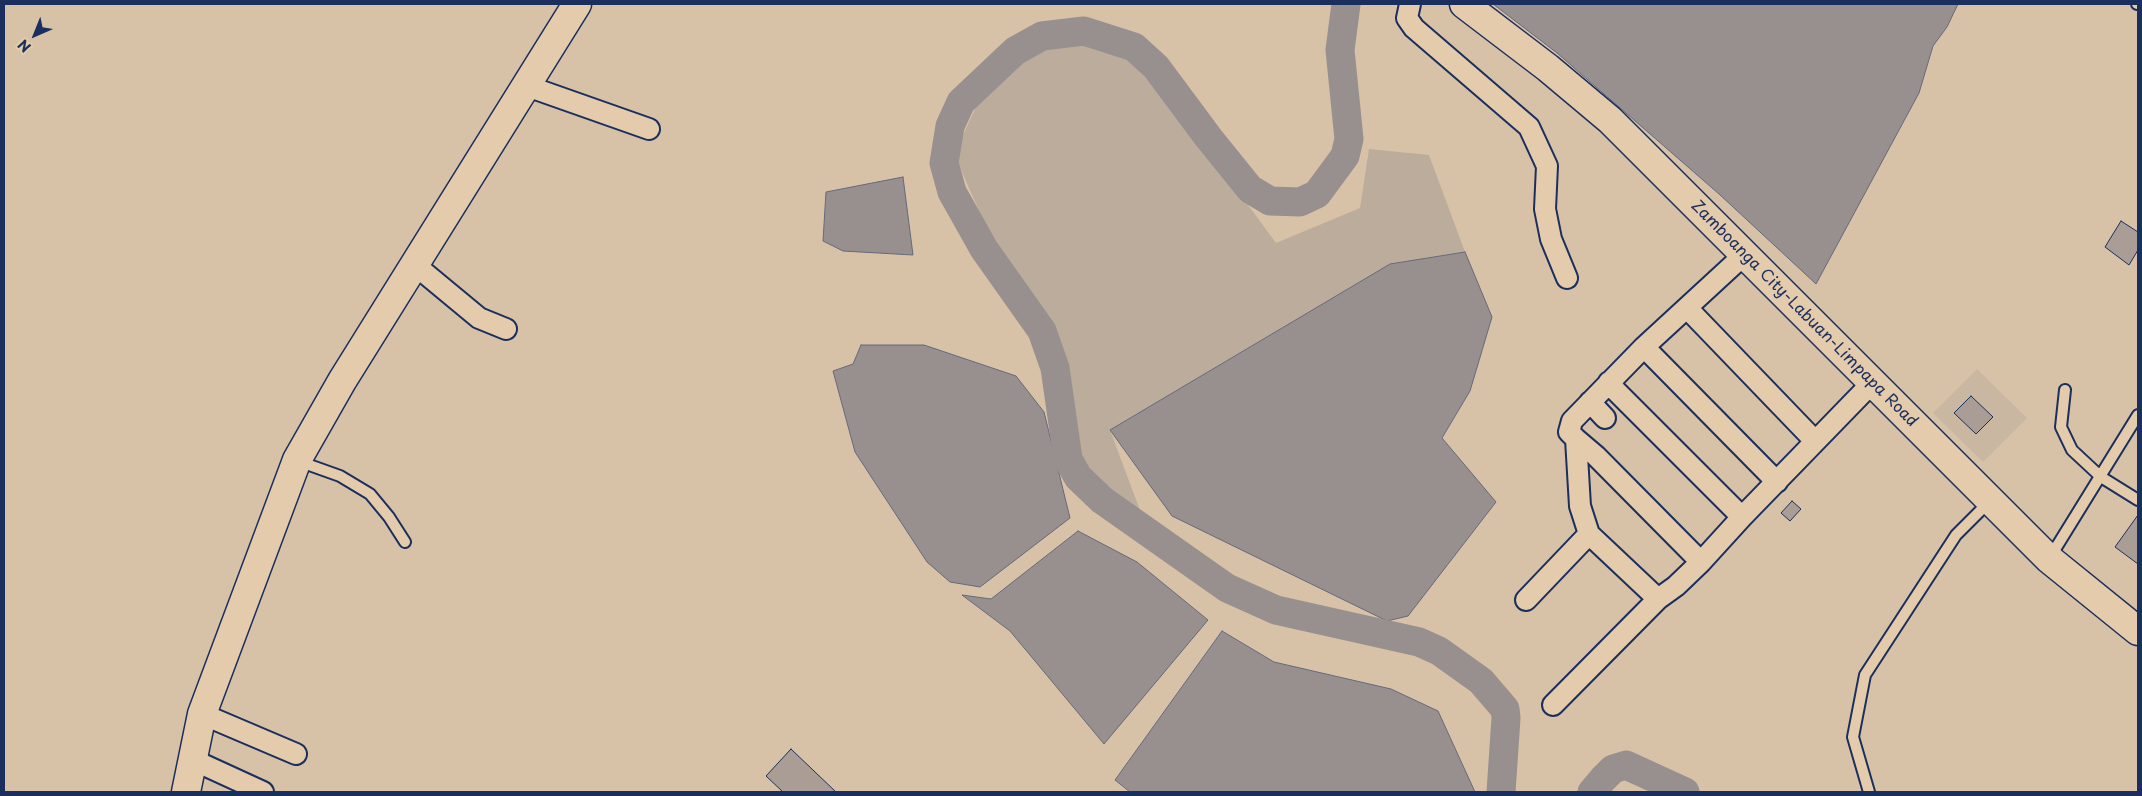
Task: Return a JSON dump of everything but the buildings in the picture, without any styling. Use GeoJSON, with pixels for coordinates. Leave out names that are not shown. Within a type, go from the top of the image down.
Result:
{"type":"FeatureCollection","features":[{"type":"Feature","properties":{"kind":"main road"},"geometry":{"type":"LineString","coordinates":[[186,792],[191,759],[202,714],[297,460],[342,381],[577,4]]}},
{"type":"Feature","properties":{"kind":"main road","name":"Zamboanga City-Labuan-Limpapa Road"},"geometry":{"type":"LineString","coordinates":[[1464,4],[1518,44],[1610,120],[2049,559],[2138,631]]}},
{"type":"Feature","properties":{"kind":"street"},"geometry":{"type":"LineString","coordinates":[[1410,4],[1407,13],[1414,28],[1529,127],[1547,166],[1545,209],[1551,240],[1567,278]]}},
{"type":"Feature","properties":{"kind":"street"},"geometry":{"type":"LineString","coordinates":[[527,86],[649,129]]}},
{"type":"Feature","properties":{"kind":"street"},"geometry":{"type":"LineString","coordinates":[[1701,562],[1596,456],[1569,432],[1572,421],[1609,382],[1745,254]]}},
{"type":"Feature","properties":{"kind":"street"},"geometry":{"type":"LineString","coordinates":[[415,265],[479,318],[506,329]]}},
{"type":"Feature","properties":{"kind":"street"},"geometry":{"type":"LineString","coordinates":[[1687,308],[1815,441]]}},
{"type":"Feature","properties":{"kind":"street"},"geometry":{"type":"LineString","coordinates":[[1644,348],[1777,482]]}},
{"type":"Feature","properties":{"kind":"street"},"geometry":{"type":"LineString","coordinates":[[1609,382],[1742,517]]}},
{"type":"Feature","properties":{"kind":"street"},"geometry":{"type":"LineString","coordinates":[[1553,705],[1658,599],[1676,586],[1701,562],[1873,382]]}},
{"type":"Feature","properties":{"kind":"street"},"geometry":{"type":"LineString","coordinates":[[1590,402],[1604,418]]}},
{"type":"Feature","properties":{"kind":"street"},"geometry":{"type":"LineString","coordinates":[[1576,439],[1580,506],[1589,534],[1658,599]]}},
{"type":"Feature","properties":{"kind":"street"},"geometry":{"type":"LineString","coordinates":[[1526,600],[1589,534]]}},
{"type":"Feature","properties":{"kind":"street"},"geometry":{"type":"LineString","coordinates":[[202,714],[296,754]]}},
{"type":"Feature","properties":{"kind":"street"},"geometry":{"type":"LineString","coordinates":[[191,759],[263,792]]}},
{"type":"Feature","properties":{"kind":"lane"},"geometry":{"type":"LineString","coordinates":[[2065,390],[2061,427],[2072,450],[2101,476],[2138,500]]}},
{"type":"Feature","properties":{"kind":"lane"},"geometry":{"type":"LineString","coordinates":[[2049,559],[2138,415]]}},
{"type":"Feature","properties":{"kind":"lane"},"geometry":{"type":"LineString","coordinates":[[297,460],[340,476],[370,494],[389,517],[405,542]]}},
{"type":"Feature","properties":{"kind":"lane"},"geometry":{"type":"LineString","coordinates":[[1869,792],[1853,737],[1865,675],[1956,535],[1991,500]]}},
{"type":"Feature","properties":{"kind":"shaded area"},"geometry":{"type":"Polygon","coordinates":[[[1493,4],[1958,4],[1947,27],[1933,46],[1919,93],[1816,284],[1719,194],[1557,53],[1493,4]]]}},
{"type":"Feature","properties":{"kind":"shaded area"},"geometry":{"type":"Polygon","coordinates":[[[1050,42],[1116,49],[1166,93],[1276,243],[1360,208],[1369,149],[1429,155],[1465,252],[1390,264],[1110,430],[1144,521],[1099,491],[1081,457],[1053,332],[984,222],[954,154],[983,92],[1050,42]]]}},
{"type":"Feature","properties":{"kind":"shaded area"},"geometry":{"type":"Polygon","coordinates":[[[903,177],[913,255],[843,251],[823,241],[826,192],[903,177]]]}},
{"type":"Feature","properties":{"kind":"shaded area"},"geometry":{"type":"Polygon","coordinates":[[[1465,252],[1492,317],[1470,391],[1442,438],[1496,502],[1408,616],[1387,621],[1172,516],[1110,430],[1390,264],[1465,252]]]}},
{"type":"Feature","properties":{"kind":"shaded area"},"geometry":{"type":"Polygon","coordinates":[[[861,345],[924,345],[1016,376],[1044,412],[1070,518],[980,587],[950,582],[927,562],[855,452],[833,371],[853,364],[861,345]]]}},
{"type":"Feature","properties":{"kind":"shaded area"},"geometry":{"type":"Polygon","coordinates":[[[1977,369],[2027,418],[1983,462],[1933,413],[1977,369]]]}},
{"type":"Feature","properties":{"kind":"shaded area"},"geometry":{"type":"Polygon","coordinates":[[[1078,531],[1137,562],[1208,620],[1104,744],[1010,631],[962,595],[991,599],[1078,531]]]}},
{"type":"Feature","properties":{"kind":"shaded area"},"geometry":{"type":"Polygon","coordinates":[[[1222,631],[1274,662],[1391,689],[1438,711],[1475,792],[1130,792],[1115,780],[1222,631]]]}},
{"type":"Feature","properties":{"kind":"waterway"},"geometry":{"type":"LineString","coordinates":[[1346,4],[1340,50],[1349,139],[1345,156],[1317,194],[1300,202],[1270,201],[1250,189],[1208,137],[1156,67],[1134,47],[1084,31],[1042,36],[1015,51],[961,102],[950,126],[944,163],[952,192],[984,249],[1042,331],[1055,368],[1068,459],[1078,477],[1102,500],[1227,588],[1276,610],[1419,642],[1439,651],[1481,681],[1505,709],[1501,792]]}},
{"type":"Feature","properties":{"kind":"waterway"},"geometry":{"type":"LineString","coordinates":[[1592,792],[1613,769],[1626,765],[1685,792]]}}]}
